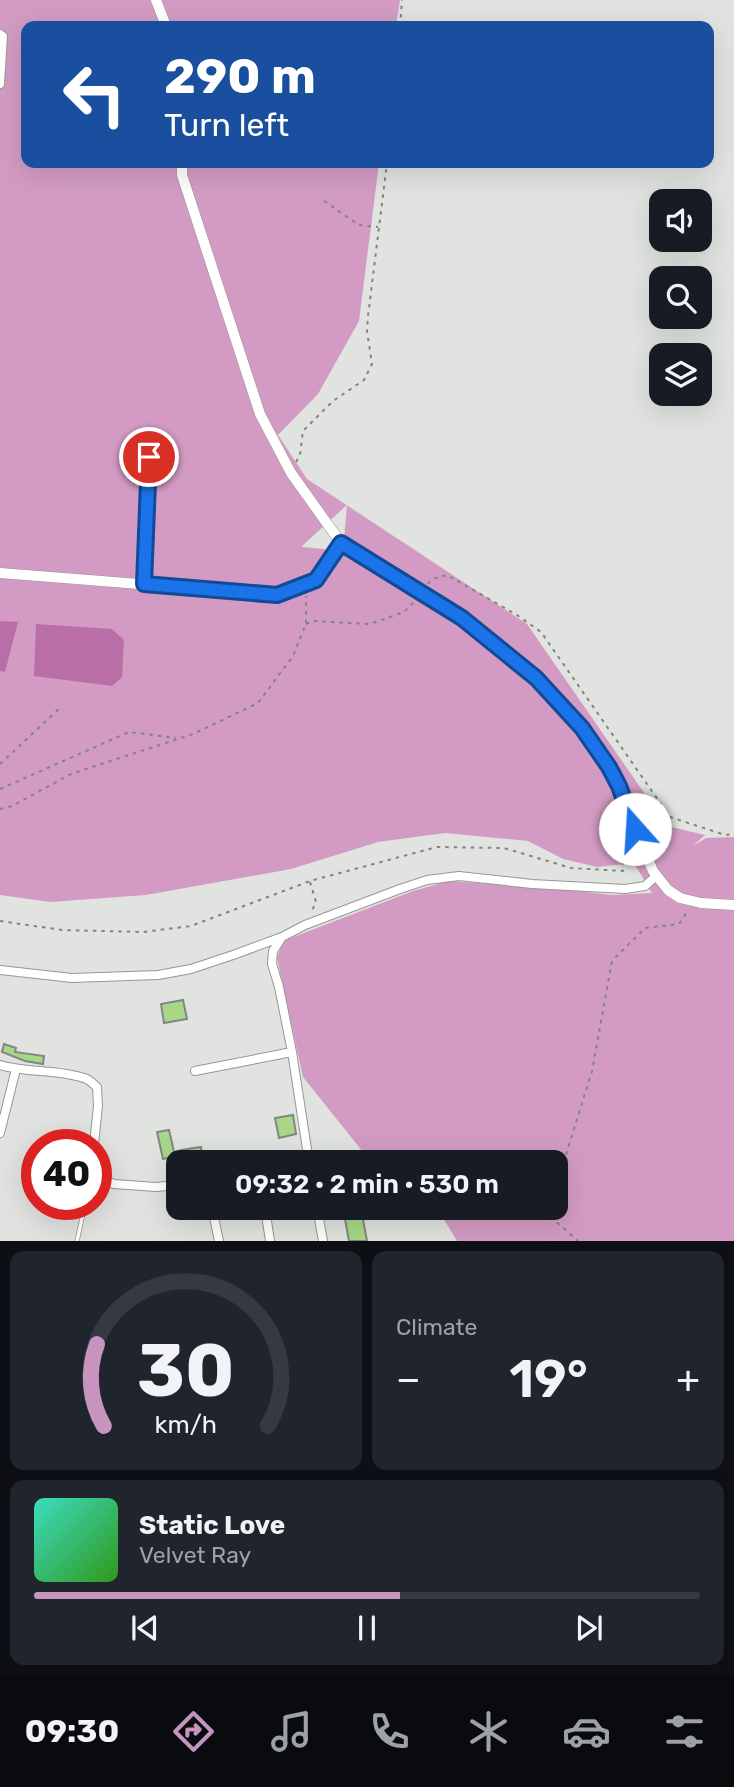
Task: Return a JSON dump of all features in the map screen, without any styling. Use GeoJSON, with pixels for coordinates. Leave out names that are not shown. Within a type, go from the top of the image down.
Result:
{"type":"FeatureCollection","features":[{"type":"Feature","properties":{"kind":"street"},"geometry":{"type":"LineString","coordinates":[[156,0],[164,21]]}},
{"type":"Feature","properties":{"kind":"street"},"geometry":{"type":"LineString","coordinates":[[0,84],[1,35]]}},
{"type":"Feature","properties":{"kind":"street"},"geometry":{"type":"LineString","coordinates":[[182,168],[182,175],[260,414],[291,472],[341,543],[462,618],[536,678],[582,728],[609,767],[656,876],[668,890],[680,898],[701,903],[734,905]]}},
{"type":"Feature","properties":{"kind":"street"},"geometry":{"type":"LineString","coordinates":[[144,584],[150,432]]}},
{"type":"Feature","properties":{"kind":"street"},"geometry":{"type":"LineString","coordinates":[[0,573],[277,595],[316,580],[341,543]]}},
{"type":"Feature","properties":{"kind":"street"},"geometry":{"type":"LineString","coordinates":[[0,970],[72,978],[158,975],[191,969],[282,937],[304,926],[427,880],[459,876],[532,884],[625,889],[645,886],[656,876]]}},
{"type":"Feature","properties":{"kind":"street"},"geometry":{"type":"LineString","coordinates":[[282,937],[273,951],[272,964],[292,1052],[307,1150]]}},
{"type":"Feature","properties":{"kind":"street"},"geometry":{"type":"LineString","coordinates":[[195,1071],[292,1052]]}},
{"type":"Feature","properties":{"kind":"street"},"geometry":{"type":"LineString","coordinates":[[0,1065],[87,1078],[97,1087],[95,1129]]}},
{"type":"Feature","properties":{"kind":"street"},"geometry":{"type":"LineString","coordinates":[[0,1133],[16,1069]]}},
{"type":"Feature","properties":{"kind":"street"},"geometry":{"type":"LineString","coordinates":[[112,1183],[166,1186]]}},
{"type":"Feature","properties":{"kind":"street"},"geometry":{"type":"LineString","coordinates":[[215,1220],[219,1241]]}},
{"type":"Feature","properties":{"kind":"street"},"geometry":{"type":"LineString","coordinates":[[267,1220],[270,1241]]}},
{"type":"Feature","properties":{"kind":"street"},"geometry":{"type":"LineString","coordinates":[[319,1220],[323,1241]]}},
{"type":"Feature","properties":{"kind":"lane"},"geometry":{"type":"LineString","coordinates":[[77,1241],[82,1220]]}},
{"type":"Feature","properties":{"kind":"path"},"geometry":{"type":"LineString","coordinates":[[400,21],[402,0]]}},
{"type":"Feature","properties":{"kind":"path"},"geometry":{"type":"LineString","coordinates":[[291,472],[300,455],[303,431],[333,401],[365,380],[372,364],[368,323],[386,168]]}},
{"type":"Feature","properties":{"kind":"path"},"geometry":{"type":"LineString","coordinates":[[324,201],[359,225],[379,227]]}},
{"type":"Feature","properties":{"kind":"path"},"geometry":{"type":"LineString","coordinates":[[0,809],[12,806],[71,774],[193,734],[258,703],[293,656],[302,635],[306,624],[305,584]]}},
{"type":"Feature","properties":{"kind":"path"},"geometry":{"type":"LineString","coordinates":[[0,764],[62,706]]}},
{"type":"Feature","properties":{"kind":"path"},"geometry":{"type":"LineString","coordinates":[[0,789],[129,732],[179,739]]}},
{"type":"Feature","properties":{"kind":"path"},"geometry":{"type":"LineString","coordinates":[[0,921],[89,931],[143,932],[191,926],[310,881],[437,847],[504,848],[571,868],[623,871],[618,833],[651,827],[670,817]]}},
{"type":"Feature","properties":{"kind":"path"},"geometry":{"type":"LineString","coordinates":[[304,926],[316,902],[310,881]]}},
{"type":"Feature","properties":{"kind":"path"},"geometry":{"type":"LineString","coordinates":[[567,1150],[592,1071],[612,961],[645,928],[678,924],[685,915],[680,898]]}},
{"type":"Feature","properties":{"kind":"path"},"geometry":{"type":"LineString","coordinates":[[554,1220],[578,1241]]}},
{"type":"Feature","properties":{"kind":"shaded area"},"geometry":{"type":"Polygon","coordinates":[[[0,0],[400,0],[397,21],[21,21],[21,168],[378,168],[359,321],[318,394],[278,435],[307,479],[347,505],[527,624],[667,826],[705,835],[693,846],[706,838],[734,837],[734,1241],[457,1241],[444,1220],[568,1220],[568,1150],[361,1150],[303,1077],[277,958],[283,941],[413,891],[449,881],[612,895],[652,893],[634,863],[597,867],[563,859],[528,841],[445,833],[378,842],[291,869],[146,895],[50,902],[0,895],[0,0]],[[347,505],[302,546],[343,551],[347,505]]]}},
{"type":"Feature","properties":{"kind":"shaded area"},"geometry":{"type":"Polygon","coordinates":[[[0,621],[18,622],[5,672],[0,671],[0,621]]]}},
{"type":"Feature","properties":{"kind":"shaded area"},"geometry":{"type":"Polygon","coordinates":[[[36,624],[112,629],[124,640],[122,677],[112,686],[34,676],[36,624]]]}},
{"type":"Feature","properties":{"kind":"building"},"geometry":{"type":"Polygon","coordinates":[[[183,1000],[187,1019],[164,1023],[161,1004],[183,1000]]]}},
{"type":"Feature","properties":{"kind":"building"},"geometry":{"type":"Polygon","coordinates":[[[4,1044],[16,1048],[15,1052],[44,1056],[43,1064],[25,1061],[2,1052],[4,1044]]]}},
{"type":"Feature","properties":{"kind":"building"},"geometry":{"type":"Polygon","coordinates":[[[293,1115],[296,1134],[279,1138],[275,1118],[293,1115]]]}},
{"type":"Feature","properties":{"kind":"building"},"geometry":{"type":"Polygon","coordinates":[[[169,1130],[174,1150],[166,1150],[166,1158],[163,1159],[157,1132],[169,1130]]]}},
{"type":"Feature","properties":{"kind":"building"},"geometry":{"type":"Polygon","coordinates":[[[345,1220],[363,1220],[367,1241],[349,1241],[345,1220]]]}},
{"type":"Feature","properties":{"kind":"route"},"geometry":{"type":"LineString","coordinates":[[149,457],[144,584],[277,595],[316,580],[341,543],[462,618],[536,678],[582,728],[609,767],[635,829]]}}]}
